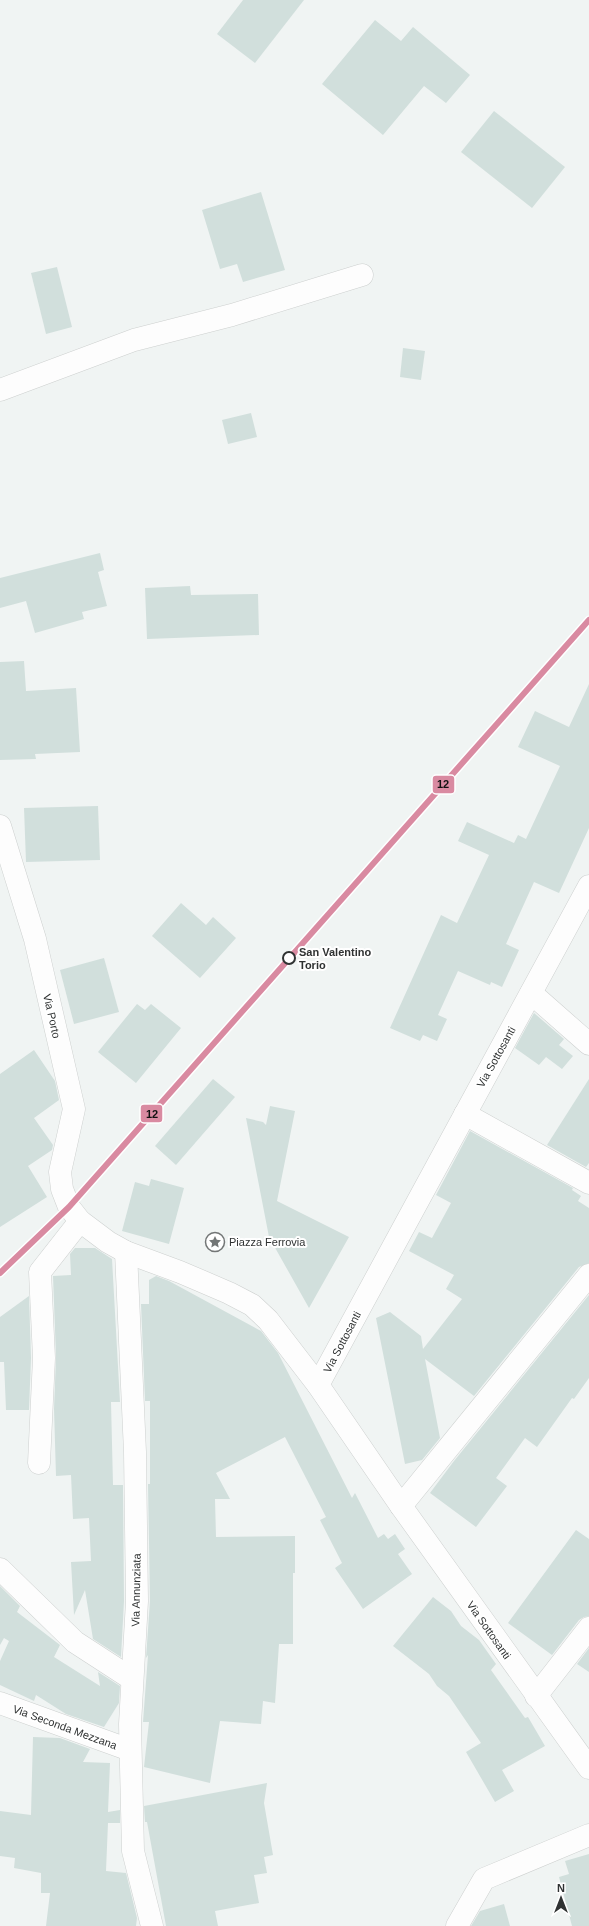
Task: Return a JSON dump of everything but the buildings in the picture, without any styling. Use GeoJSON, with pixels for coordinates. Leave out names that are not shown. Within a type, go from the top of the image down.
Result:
{"type":"FeatureCollection","features":[{"type":"Feature","properties":{"kind":"street"},"geometry":{"type":"LineString","coordinates":[[0,390],[134,340],[232,315],[362,275]]}},
{"type":"Feature","properties":{"kind":"street","name":"Via Porto"},"geometry":{"type":"LineString","coordinates":[[0,826],[35,939],[74,1109],[60,1172],[62,1189],[74,1214]]}},
{"type":"Feature","properties":{"kind":"street","name":"Via Sottosanti"},"geometry":{"type":"LineString","coordinates":[[589,886],[318,1385],[401,1506],[589,1768]]}},
{"type":"Feature","properties":{"kind":"street"},"geometry":{"type":"LineString","coordinates":[[531,993],[589,1044]]}},
{"type":"Feature","properties":{"kind":"street"},"geometry":{"type":"LineString","coordinates":[[465,1114],[589,1183]]}},
{"type":"Feature","properties":{"kind":"street"},"geometry":{"type":"LineString","coordinates":[[39,1463],[44,1358],[40,1272],[74,1214],[108,1242],[126,1252],[180,1272],[229,1293],[252,1305],[268,1320],[318,1385]]}},
{"type":"Feature","properties":{"kind":"street","name":"Via Annunziata"},"geometry":{"type":"LineString","coordinates":[[126,1252],[135,1452],[137,1601],[132,1679],[130,1750],[133,1851],[152,1926]]}},
{"type":"Feature","properties":{"kind":"street"},"geometry":{"type":"LineString","coordinates":[[401,1506],[589,1275]]}},
{"type":"Feature","properties":{"kind":"street"},"geometry":{"type":"LineString","coordinates":[[0,1570],[75,1642],[132,1679]]}},
{"type":"Feature","properties":{"kind":"street"},"geometry":{"type":"LineString","coordinates":[[536,1696],[589,1628]]}},
{"type":"Feature","properties":{"kind":"street","name":"Via Seconda Mezzana"},"geometry":{"type":"LineString","coordinates":[[0,1703],[130,1750]]}},
{"type":"Feature","properties":{"kind":"street"},"geometry":{"type":"LineString","coordinates":[[458,1926],[484,1879],[589,1835]]}},
{"type":"Feature","properties":{"kind":"transit line","name":"12"},"geometry":{"type":"LineString","coordinates":[[0,1273],[69,1207],[589,620]]}},
{"type":"Feature","properties":{"kind":"place","name":"San Valentino Torio"},"geometry":{"type":"Point","coordinates":[289,958]}},
{"type":"Feature","properties":{"kind":"place","name":"Piazza Ferrovia"},"geometry":{"type":"Point","coordinates":[215,1242]}}]}
